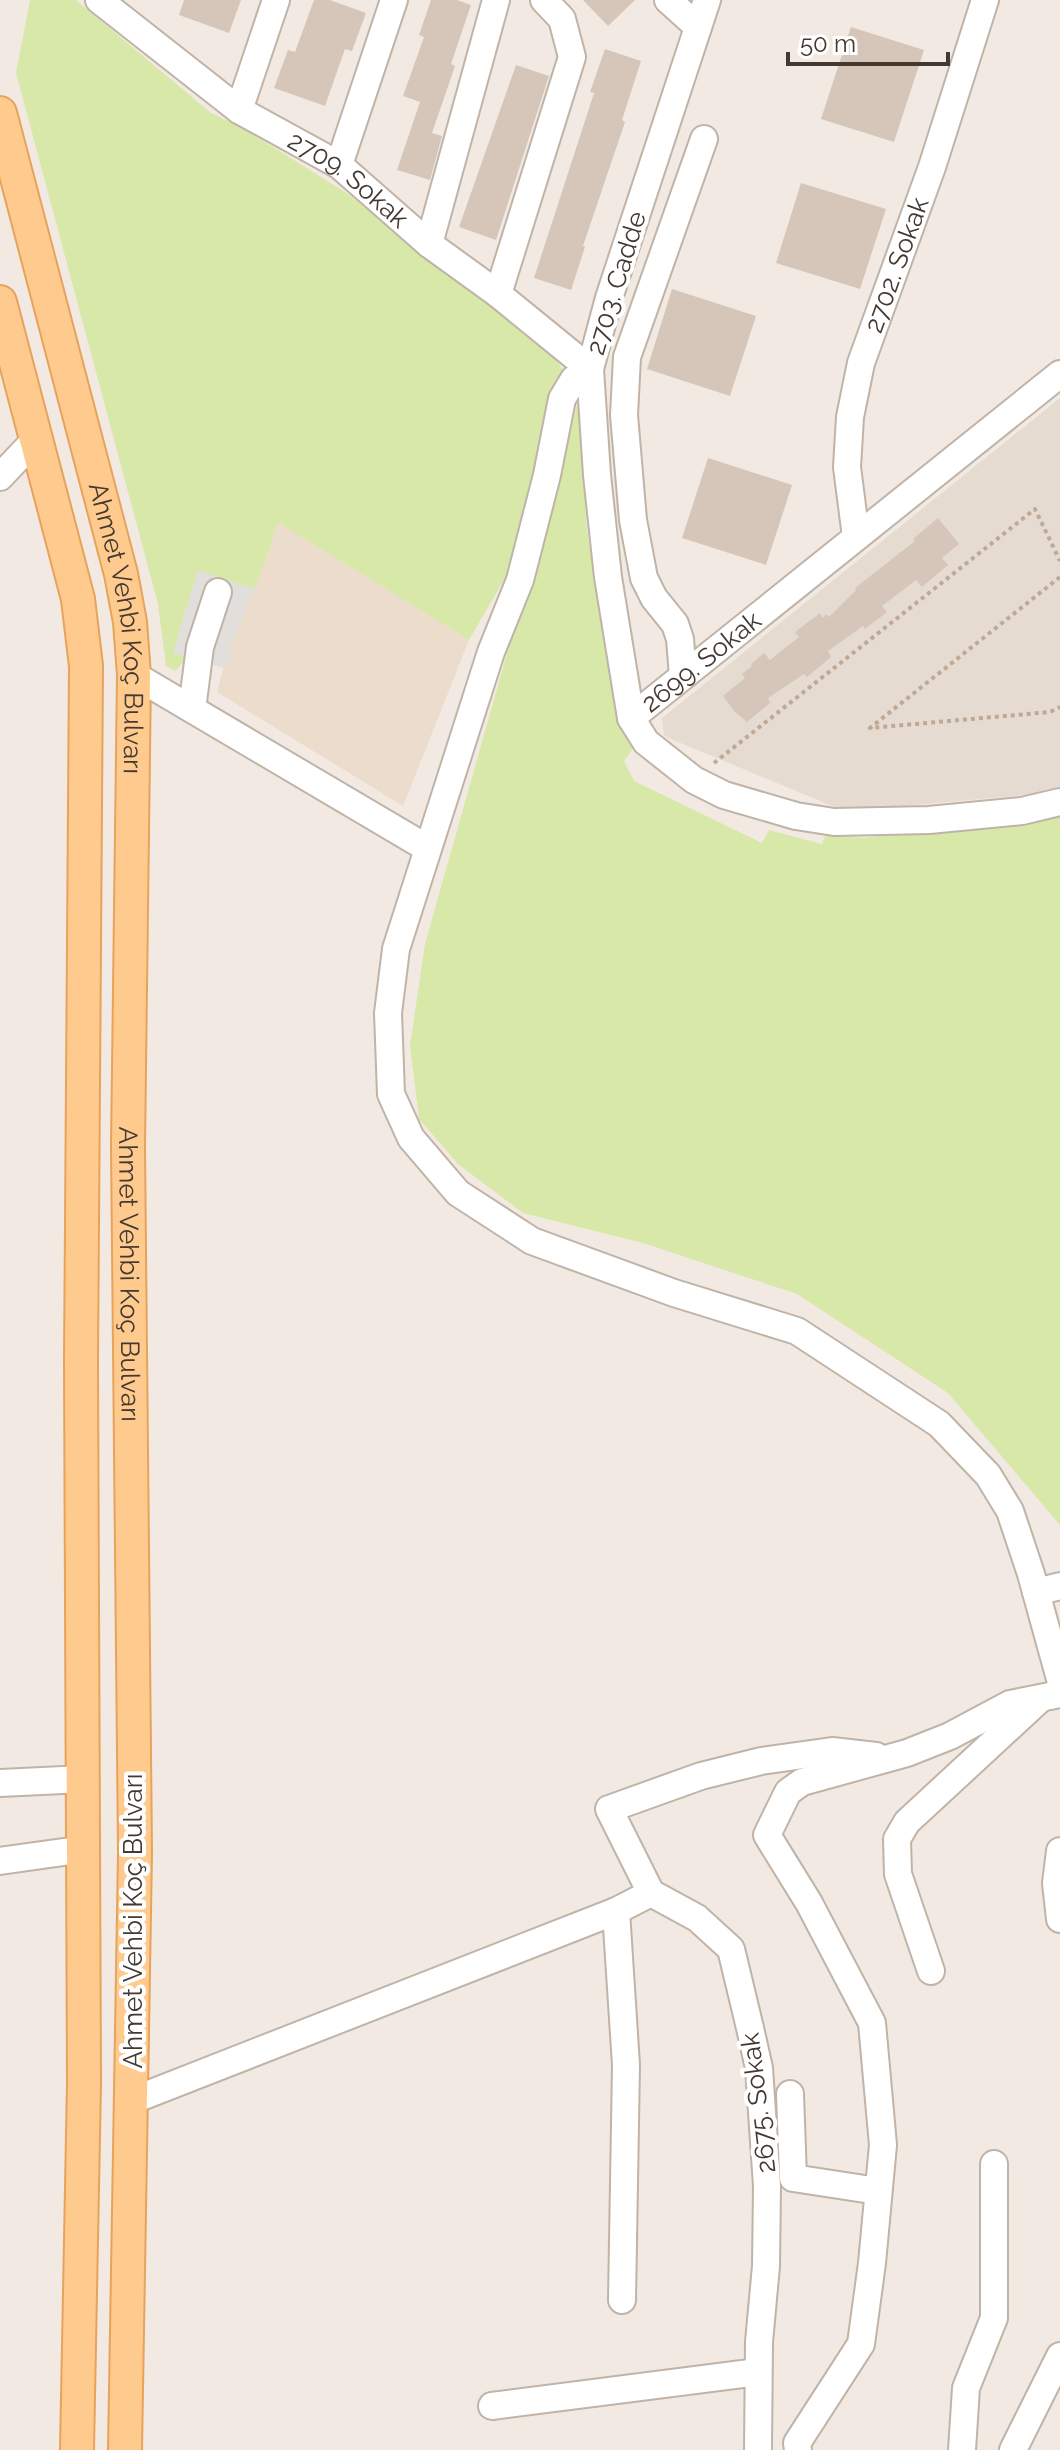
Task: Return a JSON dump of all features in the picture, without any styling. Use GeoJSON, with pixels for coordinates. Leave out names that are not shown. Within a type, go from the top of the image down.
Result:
{"type":"FeatureCollection","features":[{"type":"Feature","properties":{"kind":"main road","name":"Ahmet Vehbi Koç Bulvarı"},"geometry":{"type":"LineString","coordinates":[[0,113],[124,586],[134,675],[128,1147],[135,1852],[125,2450]]}},
{"type":"Feature","properties":{"kind":"main road","name":"Ahmet Vehbi Koç Bulvarı"},"geometry":{"type":"LineString","coordinates":[[0,302],[78,599],[86,666],[81,1347],[84,2083],[77,2450]]}},
{"type":"Feature","properties":{"kind":"street","name":"2709. Sokak"},"geometry":{"type":"LineString","coordinates":[[99,0],[239,110],[339,165],[429,244],[498,294],[590,369]]}},
{"type":"Feature","properties":{"kind":"street"},"geometry":{"type":"LineString","coordinates":[[239,110],[276,0]]}},
{"type":"Feature","properties":{"kind":"street"},"geometry":{"type":"LineString","coordinates":[[339,165],[394,0]]}},
{"type":"Feature","properties":{"kind":"street"},"geometry":{"type":"LineString","coordinates":[[429,244],[496,0]]}},
{"type":"Feature","properties":{"kind":"street"},"geometry":{"type":"LineString","coordinates":[[498,294],[572,57],[562,19],[544,0]]}},
{"type":"Feature","properties":{"kind":"street"},"geometry":{"type":"LineString","coordinates":[[668,0],[698,27]]}},
{"type":"Feature","properties":{"kind":"street","name":"2703. Cadde"},"geometry":{"type":"LineString","coordinates":[[631,718],[608,577],[590,369],[609,298],[707,0]]}},
{"type":"Feature","properties":{"kind":"street","name":"2702. Sokak"},"geometry":{"type":"LineString","coordinates":[[856,537],[847,467],[850,417],[861,363],[932,167],[985,0]]}},
{"type":"Feature","properties":{"kind":"street"},"geometry":{"type":"LineString","coordinates":[[683,676],[680,639],[675,624],[654,598],[644,578],[633,520],[624,415],[627,357],[704,139]]}},
{"type":"Feature","properties":{"kind":"street"},"geometry":{"type":"LineString","coordinates":[[590,369],[574,379],[562,399],[547,475],[520,580],[491,652],[396,949],[388,1013],[391,1094],[411,1138],[458,1193],[532,1241],[674,1293],[797,1331],[939,1424],[988,1475],[1010,1511],[1048,1589],[1054,1690]]}},
{"type":"Feature","properties":{"kind":"street","name":"2699. Sokak"},"geometry":{"type":"LineString","coordinates":[[1060,374],[631,718],[646,742],[694,780],[724,795],[761,807],[834,822],[976,816],[1022,811],[1060,802]]}},
{"type":"Feature","properties":{"kind":"street"},"geometry":{"type":"LineString","coordinates":[[0,477],[36,439]]}},
{"type":"Feature","properties":{"kind":"street"},"geometry":{"type":"LineString","coordinates":[[192,709],[200,647],[218,592]]}},
{"type":"Feature","properties":{"kind":"street"},"geometry":{"type":"LineString","coordinates":[[134,675],[427,848]]}},
{"type":"Feature","properties":{"kind":"street"},"geometry":{"type":"LineString","coordinates":[[798,2450],[797,2443],[861,2344],[883,2145],[872,2023],[809,1903],[767,1835],[788,1792],[802,1782],[890,1758],[950,1736],[1010,1704],[1054,1690]]}},
{"type":"Feature","properties":{"kind":"street"},"geometry":{"type":"LineString","coordinates":[[931,1971],[911,1920],[898,1874],[897,1839],[907,1822],[1054,1690]]}},
{"type":"Feature","properties":{"kind":"street"},"geometry":{"type":"LineString","coordinates":[[131,2101],[616,1911],[651,1893],[609,1809],[701,1776],[761,1761],[832,1751],[890,1758]]}},
{"type":"Feature","properties":{"kind":"street"},"geometry":{"type":"LineString","coordinates":[[0,1783],[84,1779]]}},
{"type":"Feature","properties":{"kind":"street"},"geometry":{"type":"LineString","coordinates":[[0,1861],[85,1849]]}},
{"type":"Feature","properties":{"kind":"street"},"geometry":{"type":"LineString","coordinates":[[1060,1851],[1056,1883],[1060,1919]]}},
{"type":"Feature","properties":{"kind":"street","name":"2675. Sokak"},"geometry":{"type":"LineString","coordinates":[[651,1893],[697,1918],[731,1949],[759,2068],[768,2226],[758,2372],[758,2450]]}},
{"type":"Feature","properties":{"kind":"street"},"geometry":{"type":"LineString","coordinates":[[616,1911],[626,2065],[622,2300]]}},
{"type":"Feature","properties":{"kind":"street"},"geometry":{"type":"LineString","coordinates":[[790,2094],[793,2178],[878,2191]]}},
{"type":"Feature","properties":{"kind":"street"},"geometry":{"type":"LineString","coordinates":[[962,2450],[966,2388],[994,2318],[994,2164]]}},
{"type":"Feature","properties":{"kind":"street"},"geometry":{"type":"LineString","coordinates":[[1013,2450],[1060,2356]]}},
{"type":"Feature","properties":{"kind":"street"},"geometry":{"type":"LineString","coordinates":[[492,2406],[758,2372]]}},
{"type":"Feature","properties":{"kind":"path"},"geometry":{"type":"LineString","coordinates":[[694,780],[1035,509],[1060,561]]}},
{"type":"Feature","properties":{"kind":"path"},"geometry":{"type":"LineString","coordinates":[[1060,577],[870,728],[1050,712],[1060,707]]}},
{"type":"Feature","properties":{"kind":"shaded area"},"geometry":{"type":"Polygon","coordinates":[[[1060,398],[1060,792],[844,811],[664,736],[662,718],[1060,398]]]}},
{"type":"Feature","properties":{"kind":"shaded area"},"geometry":{"type":"Polygon","coordinates":[[[279,523],[469,640],[403,806],[217,692],[224,666],[232,655],[228,653],[273,542],[270,539],[279,523]]]}},
{"type":"Feature","properties":{"kind":"shaded area"},"geometry":{"type":"Polygon","coordinates":[[[198,570],[254,589],[228,653],[232,655],[228,667],[173,653],[198,570]]]}},
{"type":"Feature","properties":{"kind":"green space"},"geometry":{"type":"Polygon","coordinates":[[[30,0],[76,0],[211,113],[243,128],[348,194],[555,358],[563,370],[505,578],[469,640],[279,523],[270,539],[273,541],[254,589],[198,571],[173,653],[188,657],[175,671],[166,666],[158,604],[16,73],[30,0]]]}},
{"type":"Feature","properties":{"kind":"green space"},"geometry":{"type":"Polygon","coordinates":[[[579,398],[587,530],[614,703],[635,746],[624,761],[634,781],[762,843],[769,830],[822,844],[826,834],[863,838],[1060,815],[1060,1525],[948,1393],[797,1294],[643,1243],[523,1213],[458,1164],[419,1119],[410,1046],[425,944],[579,398]]]}},
{"type":"Feature","properties":{"kind":"building"},"geometry":{"type":"Polygon","coordinates":[[[184,0],[241,0],[229,33],[179,15],[184,0]]]}},
{"type":"Feature","properties":{"kind":"building"},"geometry":{"type":"Polygon","coordinates":[[[314,0],[330,0],[366,13],[352,51],[345,49],[325,106],[274,88],[288,50],[295,52],[314,0]]]}},
{"type":"Feature","properties":{"kind":"building"},"geometry":{"type":"Polygon","coordinates":[[[431,0],[457,0],[471,5],[451,64],[455,66],[432,133],[442,136],[430,180],[397,170],[420,102],[403,96],[424,37],[419,35],[431,0]]]}},
{"type":"Feature","properties":{"kind":"building"},"geometry":{"type":"Polygon","coordinates":[[[583,0],[635,0],[608,26],[583,0]]]}},
{"type":"Feature","properties":{"kind":"building"},"geometry":{"type":"Polygon","coordinates":[[[851,27],[924,50],[894,142],[821,119],[851,27]]]}},
{"type":"Feature","properties":{"kind":"building"},"geometry":{"type":"Polygon","coordinates":[[[605,49],[641,61],[622,120],[625,122],[571,290],[534,278],[594,93],[590,92],[605,49]]]}},
{"type":"Feature","properties":{"kind":"building"},"geometry":{"type":"Polygon","coordinates":[[[516,65],[549,76],[496,240],[459,227],[516,65]]]}},
{"type":"Feature","properties":{"kind":"building"},"geometry":{"type":"Polygon","coordinates":[[[801,183],[886,209],[860,289],[776,263],[801,183]]]}},
{"type":"Feature","properties":{"kind":"building"},"geometry":{"type":"Polygon","coordinates":[[[672,289],[756,316],[730,396],[647,369],[672,289]]]}},
{"type":"Feature","properties":{"kind":"building"},"geometry":{"type":"Polygon","coordinates":[[[708,458],[792,485],[766,565],[682,538],[708,458]]]}},
{"type":"Feature","properties":{"kind":"building"},"geometry":{"type":"Polygon","coordinates":[[[938,518],[959,544],[942,558],[948,565],[922,587],[916,580],[882,606],[887,612],[828,651],[831,657],[807,677],[804,674],[768,698],[770,703],[747,722],[734,711],[723,696],[745,678],[742,674],[751,664],[764,653],[770,660],[799,637],[795,632],[820,613],[823,618],[826,614],[829,617],[855,588],[915,541],[913,539],[938,518]]]}}]}
